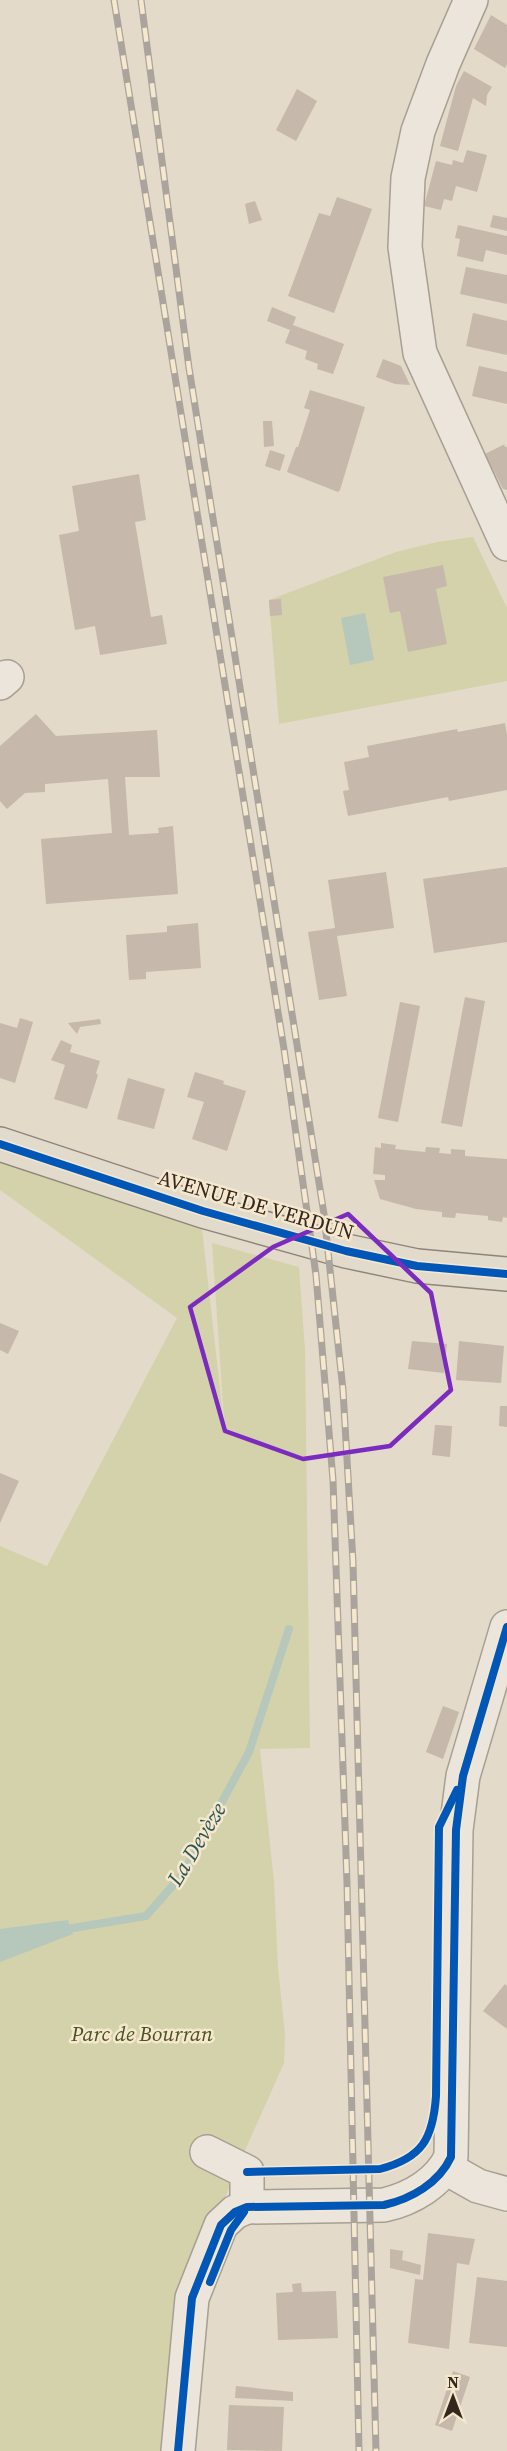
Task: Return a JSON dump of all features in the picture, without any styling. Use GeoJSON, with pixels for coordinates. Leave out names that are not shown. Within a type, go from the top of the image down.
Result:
{"type":"FeatureCollection","features":[{"type":"Feature","properties":{"kind":"main road","name":"AVENUE DE VERDUN"},"geometry":{"type":"LineString","coordinates":[[0,1144],[203,1211],[327,1247],[417,1266],[507,1274]]}},
{"type":"Feature","properties":{"kind":"street"},"geometry":{"type":"LineString","coordinates":[[471,0],[443,64],[418,131],[408,178],[405,247],[420,353],[507,544]]}},
{"type":"Feature","properties":{"kind":"street"},"geometry":{"type":"LineString","coordinates":[[178,2451],[192,2298],[221,2225],[235,2212],[247,2207],[384,2205],[404,2201],[421,2191],[446,2168],[451,2157],[456,1830],[463,1776],[507,1627]]}},
{"type":"Feature","properties":{"kind":"street"},"geometry":{"type":"LineString","coordinates":[[207,2152],[247,2172],[247,2207]]}},
{"type":"Feature","properties":{"kind":"street"},"geometry":{"type":"LineString","coordinates":[[446,2168],[478,2186],[507,2194]]}},
{"type":"Feature","properties":{"kind":"highlighted area"},"geometry":{"type":"Polygon","coordinates":[[[348,1214],[431,1293],[451,1390],[390,1446],[303,1459],[225,1431],[190,1307],[273,1247],[348,1214]]]}},
{"type":"Feature","properties":{"kind":"green space"},"geometry":{"type":"Polygon","coordinates":[[[473,537],[507,608],[507,681],[279,724],[269,600],[396,552],[437,542],[473,537]]]}},
{"type":"Feature","properties":{"kind":"green space","name":"Parc de Bourran"},"geometry":{"type":"Polygon","coordinates":[[[0,1159],[201,1220],[225,1433],[212,1243],[299,1267],[305,1350],[310,1748],[260,1749],[274,1882],[278,1968],[285,2034],[284,2063],[238,2166],[184,2297],[169,2451],[0,2451],[0,1546],[47,1566],[177,1318],[0,1190],[0,1159]]]}},
{"type":"Feature","properties":{"kind":"shaded area"},"geometry":{"type":"Polygon","coordinates":[[[365,613],[374,660],[350,665],[341,618],[365,613]]]}},
{"type":"Feature","properties":{"kind":"shaded area"},"geometry":{"type":"Polygon","coordinates":[[[68,1920],[73,1934],[0,1962],[0,1929],[68,1920]]]}},
{"type":"Feature","properties":{"kind":"building"},"geometry":{"type":"Polygon","coordinates":[[[491,15],[507,25],[507,64],[505,68],[474,49],[491,15]]]}},
{"type":"Feature","properties":{"kind":"building"},"geometry":{"type":"Polygon","coordinates":[[[464,71],[492,87],[487,95],[486,106],[473,98],[458,151],[440,146],[456,86],[464,71]]]}},
{"type":"Feature","properties":{"kind":"building"},"geometry":{"type":"Polygon","coordinates":[[[297,89],[317,101],[296,141],[276,130],[297,89]]]}},
{"type":"Feature","properties":{"kind":"building"},"geometry":{"type":"Polygon","coordinates":[[[467,150],[487,155],[477,192],[456,186],[452,201],[444,199],[441,210],[424,206],[436,161],[452,165],[453,160],[463,163],[467,150]]]}},
{"type":"Feature","properties":{"kind":"building"},"geometry":{"type":"Polygon","coordinates":[[[337,197],[372,209],[334,313],[288,296],[319,213],[330,216],[337,197]]]}},
{"type":"Feature","properties":{"kind":"building"},"geometry":{"type":"Polygon","coordinates":[[[255,201],[262,220],[249,224],[245,204],[255,201]]]}},
{"type":"Feature","properties":{"kind":"building"},"geometry":{"type":"Polygon","coordinates":[[[493,215],[507,218],[507,231],[490,227],[493,215]]]}},
{"type":"Feature","properties":{"kind":"building"},"geometry":{"type":"Polygon","coordinates":[[[458,225],[507,236],[507,255],[486,250],[483,262],[457,256],[460,239],[455,238],[458,225]]]}},
{"type":"Feature","properties":{"kind":"building"},"geometry":{"type":"Polygon","coordinates":[[[466,267],[507,275],[507,304],[460,294],[466,267]]]}},
{"type":"Feature","properties":{"kind":"building"},"geometry":{"type":"Polygon","coordinates":[[[272,307],[296,317],[293,325],[344,344],[333,374],[317,369],[318,364],[305,359],[307,351],[285,343],[290,330],[267,321],[272,307]]]}},
{"type":"Feature","properties":{"kind":"building"},"geometry":{"type":"Polygon","coordinates":[[[473,313],[507,321],[507,355],[466,346],[473,313]]]}},
{"type":"Feature","properties":{"kind":"building"},"geometry":{"type":"Polygon","coordinates":[[[383,359],[401,366],[410,385],[395,384],[376,377],[383,359]]]}},
{"type":"Feature","properties":{"kind":"building"},"geometry":{"type":"Polygon","coordinates":[[[479,366],[507,372],[507,404],[472,396],[479,366]]]}},
{"type":"Feature","properties":{"kind":"building"},"geometry":{"type":"Polygon","coordinates":[[[310,390],[365,407],[338,492],[287,472],[310,410],[304,408],[310,390]]]}},
{"type":"Feature","properties":{"kind":"building"},"geometry":{"type":"Polygon","coordinates":[[[263,421],[272,421],[274,446],[264,447],[263,421]]]}},
{"type":"Feature","properties":{"kind":"building"},"geometry":{"type":"Polygon","coordinates":[[[505,444],[504,446],[507,447],[507,490],[503,489],[485,454],[505,444]]]}},
{"type":"Feature","properties":{"kind":"building"},"geometry":{"type":"Polygon","coordinates":[[[270,450],[285,455],[280,471],[265,466],[270,450]]]}},
{"type":"Feature","properties":{"kind":"building"},"geometry":{"type":"Polygon","coordinates":[[[139,474],[146,520],[135,522],[151,617],[162,615],[167,644],[100,655],[95,626],[75,630],[59,535],[79,531],[72,486],[139,474]]]}},
{"type":"Feature","properties":{"kind":"building"},"geometry":{"type":"Polygon","coordinates":[[[443,565],[447,586],[436,589],[447,644],[408,652],[400,611],[390,613],[383,577],[443,565]]]}},
{"type":"Feature","properties":{"kind":"building"},"geometry":{"type":"Polygon","coordinates":[[[281,599],[282,615],[270,616],[269,600],[281,599]]]}},
{"type":"Feature","properties":{"kind":"building"},"geometry":{"type":"Polygon","coordinates":[[[36,714],[56,736],[157,730],[160,777],[125,777],[129,835],[159,833],[158,828],[173,826],[178,894],[46,904],[41,839],[112,833],[108,779],[45,784],[45,792],[25,793],[7,809],[0,801],[0,746],[36,714]]]}},
{"type":"Feature","properties":{"kind":"building"},"geometry":{"type":"Polygon","coordinates":[[[505,723],[507,790],[449,801],[448,797],[348,816],[343,791],[349,790],[344,762],[369,757],[367,746],[457,729],[458,732],[505,723]]]}},
{"type":"Feature","properties":{"kind":"building"},"geometry":{"type":"Polygon","coordinates":[[[507,867],[507,942],[434,953],[423,879],[507,867]]]}},
{"type":"Feature","properties":{"kind":"building"},"geometry":{"type":"Polygon","coordinates":[[[386,872],[394,928],[337,936],[347,996],[319,1000],[308,932],[335,928],[328,880],[386,872]]]}},
{"type":"Feature","properties":{"kind":"building"},"geometry":{"type":"Polygon","coordinates":[[[198,923],[201,968],[146,972],[146,979],[129,980],[126,935],[167,932],[167,926],[198,923]]]}},
{"type":"Feature","properties":{"kind":"building"},"geometry":{"type":"Polygon","coordinates":[[[465,997],[485,1001],[462,1127],[441,1123],[465,997]]]}},
{"type":"Feature","properties":{"kind":"building"},"geometry":{"type":"Polygon","coordinates":[[[400,1002],[420,1006],[398,1122],[378,1118],[400,1002]]]}},
{"type":"Feature","properties":{"kind":"building"},"geometry":{"type":"Polygon","coordinates":[[[20,1018],[33,1022],[15,1083],[0,1078],[0,1023],[17,1028],[20,1018]]]}},
{"type":"Feature","properties":{"kind":"building"},"geometry":{"type":"Polygon","coordinates":[[[100,1019],[101,1024],[80,1027],[77,1034],[68,1023],[100,1019]]]}},
{"type":"Feature","properties":{"kind":"building"},"geometry":{"type":"Polygon","coordinates":[[[61,1040],[72,1045],[70,1052],[100,1061],[87,1109],[54,1099],[65,1065],[51,1060],[61,1040]]]}},
{"type":"Feature","properties":{"kind":"building"},"geometry":{"type":"Polygon","coordinates":[[[195,1072],[246,1091],[227,1151],[192,1139],[204,1102],[187,1097],[195,1072]]]}},
{"type":"Feature","properties":{"kind":"building"},"geometry":{"type":"Polygon","coordinates":[[[128,1078],[165,1089],[154,1129],[117,1119],[128,1078]]]}},
{"type":"Feature","properties":{"kind":"building"},"geometry":{"type":"Polygon","coordinates":[[[381,1143],[396,1145],[395,1149],[425,1152],[426,1147],[440,1148],[439,1153],[451,1154],[451,1149],[465,1150],[465,1156],[507,1159],[507,1218],[503,1217],[502,1222],[488,1220],[488,1216],[456,1213],[455,1218],[442,1217],[442,1212],[416,1209],[380,1199],[374,1180],[385,1180],[385,1175],[373,1174],[375,1147],[381,1148],[381,1143]]]}},
{"type":"Feature","properties":{"kind":"building"},"geometry":{"type":"Polygon","coordinates":[[[0,1323],[19,1331],[8,1354],[0,1350],[0,1323]]]}},
{"type":"Feature","properties":{"kind":"building"},"geometry":{"type":"Polygon","coordinates":[[[412,1341],[447,1344],[444,1373],[408,1369],[412,1341]]]}},
{"type":"Feature","properties":{"kind":"building"},"geometry":{"type":"Polygon","coordinates":[[[459,1341],[504,1346],[501,1383],[456,1380],[459,1341]]]}},
{"type":"Feature","properties":{"kind":"building"},"geometry":{"type":"Polygon","coordinates":[[[500,1406],[507,1406],[507,1427],[499,1426],[500,1406]]]}},
{"type":"Feature","properties":{"kind":"building"},"geometry":{"type":"Polygon","coordinates":[[[435,1425],[452,1426],[450,1457],[432,1455],[435,1425]]]}},
{"type":"Feature","properties":{"kind":"building"},"geometry":{"type":"Polygon","coordinates":[[[0,1473],[19,1481],[0,1523],[0,1473]]]}},
{"type":"Feature","properties":{"kind":"building"},"geometry":{"type":"Polygon","coordinates":[[[443,1706],[459,1712],[443,1759],[426,1752],[443,1706]]]}},
{"type":"Feature","properties":{"kind":"building"},"geometry":{"type":"Polygon","coordinates":[[[505,1984],[507,1986],[507,2029],[483,2011],[505,1984]]]}},
{"type":"Feature","properties":{"kind":"building"},"geometry":{"type":"Polygon","coordinates":[[[428,2233],[475,2239],[469,2265],[457,2263],[449,2349],[408,2343],[415,2279],[423,2280],[428,2233]]]}},
{"type":"Feature","properties":{"kind":"building"},"geometry":{"type":"Polygon","coordinates":[[[390,2249],[403,2251],[402,2260],[421,2265],[420,2275],[390,2268],[390,2249]]]}},
{"type":"Feature","properties":{"kind":"building"},"geometry":{"type":"Polygon","coordinates":[[[477,2277],[507,2281],[507,2347],[469,2343],[477,2277]]]}},
{"type":"Feature","properties":{"kind":"building"},"geometry":{"type":"Polygon","coordinates":[[[301,2283],[302,2292],[336,2291],[338,2338],[278,2340],[276,2293],[293,2292],[292,2284],[301,2283]]]}},
{"type":"Feature","properties":{"kind":"building"},"geometry":{"type":"Polygon","coordinates":[[[453,2371],[470,2377],[452,2431],[435,2425],[453,2371]]]}},
{"type":"Feature","properties":{"kind":"building"},"geometry":{"type":"Polygon","coordinates":[[[236,2386],[293,2392],[293,2401],[235,2398],[236,2386]]]}},
{"type":"Feature","properties":{"kind":"building"},"geometry":{"type":"Polygon","coordinates":[[[229,2405],[284,2407],[282,2451],[227,2450],[229,2405]]]}},
{"type":"Feature","properties":{"kind":"waterway","name":"La Devèze"},"geometry":{"type":"LineString","coordinates":[[61,1930],[146,1916],[183,1874],[249,1752],[289,1629]]}},
{"type":"Feature","properties":{"kind":"railway"},"geometry":{"type":"LineString","coordinates":[[114,0],[284,1049],[316,1275],[333,1480],[347,1883],[359,2451]]}},
{"type":"Feature","properties":{"kind":"railway"},"geometry":{"type":"LineString","coordinates":[[141,0],[189,368],[324,1214],[343,1390],[353,1562],[376,2451]]}},
{"type":"Feature","properties":{"kind":"cycle path"},"geometry":{"type":"LineString","coordinates":[[0,1144],[203,1211],[346,1251],[417,1266],[507,1274]]}},
{"type":"Feature","properties":{"kind":"cycle path"},"geometry":{"type":"LineString","coordinates":[[178,2451],[192,2298],[221,2225],[235,2212],[247,2207],[384,2205],[404,2199],[432,2182],[451,2157],[456,1830],[463,1776],[507,1627]]}},
{"type":"Feature","properties":{"kind":"cycle path"},"geometry":{"type":"LineString","coordinates":[[247,2172],[380,2169],[406,2159],[423,2144],[428,2135],[436,2096],[439,1827],[457,1790]]}},
{"type":"Feature","properties":{"kind":"cycle path"},"geometry":{"type":"LineString","coordinates":[[210,2282],[231,2230],[244,2212]]}}]}
